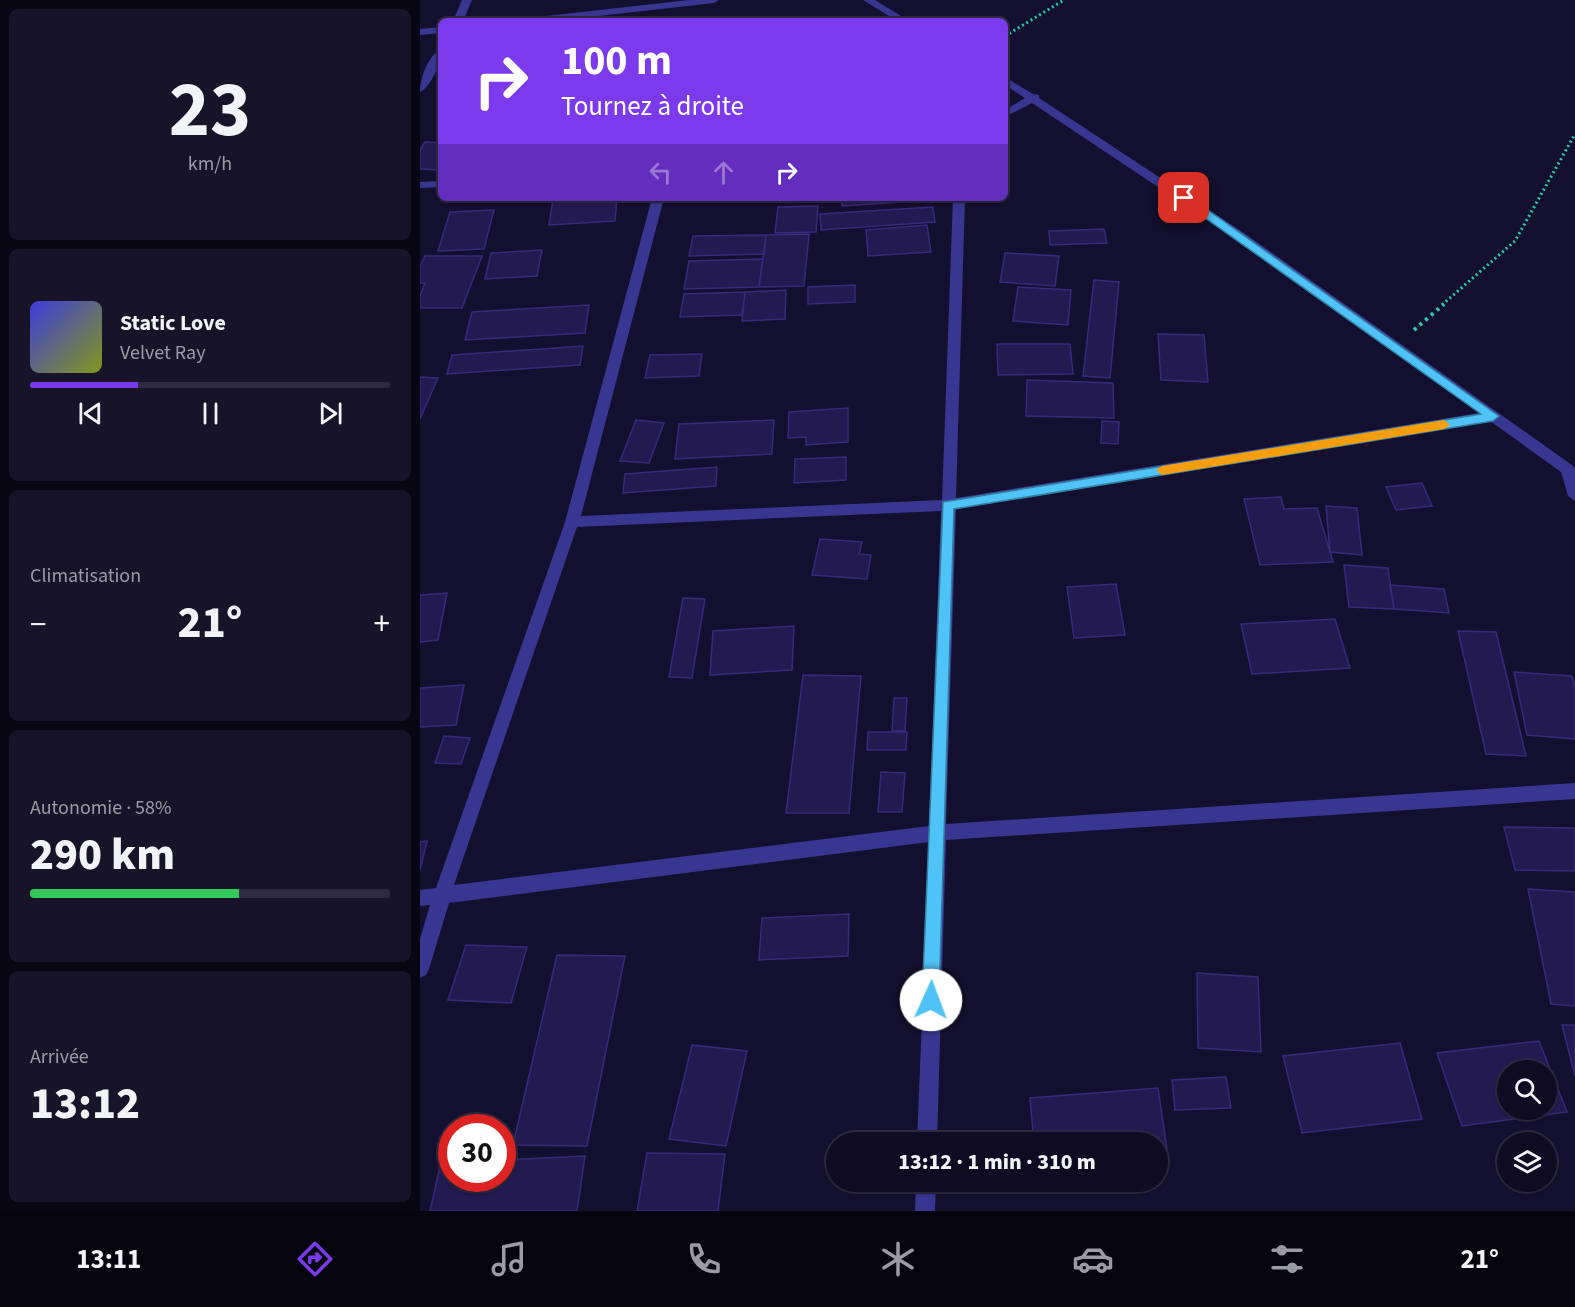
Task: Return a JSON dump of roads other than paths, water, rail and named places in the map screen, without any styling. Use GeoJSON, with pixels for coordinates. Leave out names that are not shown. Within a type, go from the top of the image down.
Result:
{"type":"FeatureCollection","features":[{"type":"Feature","properties":{"kind":"street"},"geometry":{"type":"LineString","coordinates":[[459,18],[467,0]]}},
{"type":"Feature","properties":{"kind":"street"},"geometry":{"type":"LineString","coordinates":[[555,18],[714,0]]}},
{"type":"Feature","properties":{"kind":"street"},"geometry":{"type":"LineString","coordinates":[[868,0],[899,18]]}},
{"type":"Feature","properties":{"kind":"street"},"geometry":{"type":"LineString","coordinates":[[420,32],[438,30]]}},
{"type":"Feature","properties":{"kind":"street"},"geometry":{"type":"LineString","coordinates":[[420,89],[438,57]]}},
{"type":"Feature","properties":{"kind":"street"},"geometry":{"type":"LineString","coordinates":[[1008,82],[1035,97],[1240,236],[1571,472],[1575,496]]}},
{"type":"Feature","properties":{"kind":"street"},"geometry":{"type":"LineString","coordinates":[[1008,112],[1035,97]]}},
{"type":"Feature","properties":{"kind":"street"},"geometry":{"type":"LineString","coordinates":[[420,185],[438,184]]}},
{"type":"Feature","properties":{"kind":"street"},"geometry":{"type":"LineString","coordinates":[[420,969],[442,895],[572,522],[657,201]]}},
{"type":"Feature","properties":{"kind":"street"},"geometry":{"type":"LineString","coordinates":[[927,1132],[935,833],[959,201]]}},
{"type":"Feature","properties":{"kind":"street"},"geometry":{"type":"LineString","coordinates":[[572,522],[947,505],[1493,416]]}},
{"type":"Feature","properties":{"kind":"street"},"geometry":{"type":"LineString","coordinates":[[420,898],[935,833],[1575,791]]}},
{"type":"Feature","properties":{"kind":"street"},"geometry":{"type":"LineString","coordinates":[[925,1211],[926,1192]]}}]}
